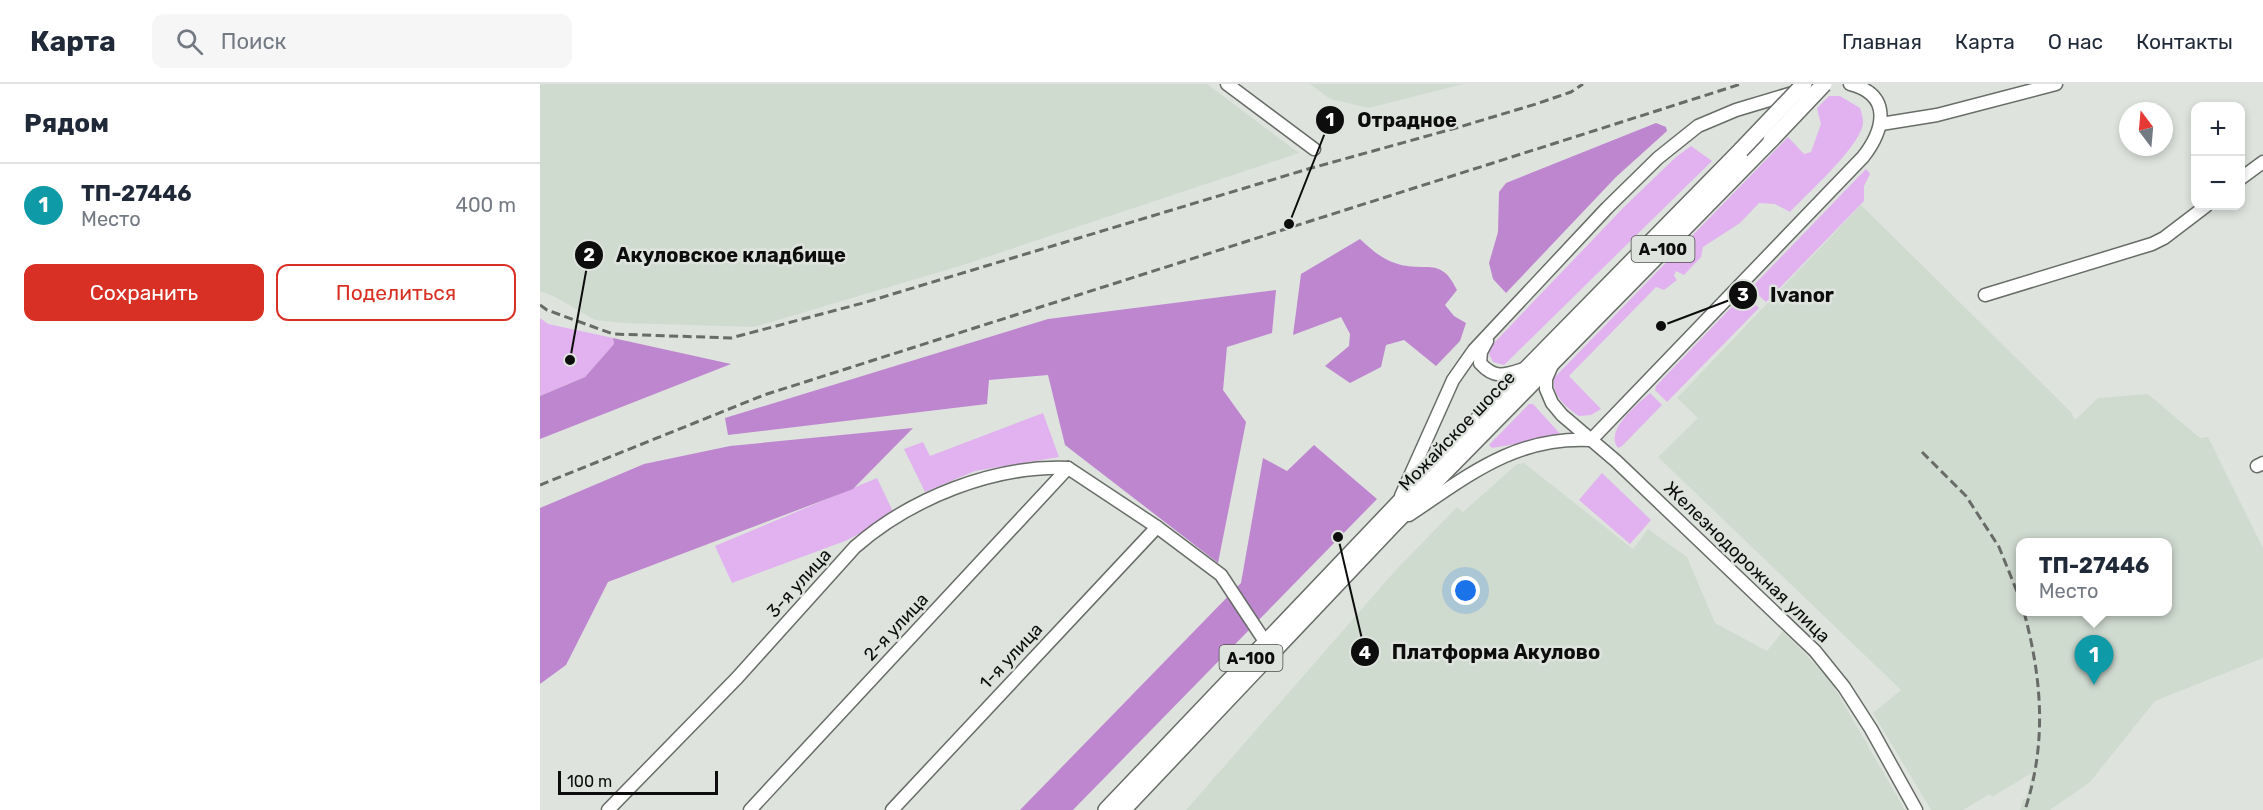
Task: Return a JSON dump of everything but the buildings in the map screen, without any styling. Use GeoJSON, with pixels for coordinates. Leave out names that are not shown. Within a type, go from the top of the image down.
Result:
{"type":"FeatureCollection","features":[{"type":"Feature","properties":{"kind":"main road","name":"Можайское шоссе"},"geometry":{"type":"LineString","coordinates":[[1106,810],[1528,368],[1804,84]]}},
{"type":"Feature","properties":{"kind":"main road","name":"Можайское шоссе"},"geometry":{"type":"LineString","coordinates":[[1123,810],[1393,525],[1824,84]]}},
{"type":"Feature","properties":{"kind":"street"},"geometry":{"type":"LineString","coordinates":[[1227,84],[1314,148]]}},
{"type":"Feature","properties":{"kind":"street"},"geometry":{"type":"LineString","coordinates":[[1396,506],[1453,380],[1473,350],[1607,208],[1683,136],[1698,126],[1737,110],[1812,87],[1830,84]]}},
{"type":"Feature","properties":{"kind":"street"},"geometry":{"type":"LineString","coordinates":[[1393,525],[1487,463],[1527,447],[1576,440],[1591,441],[1872,145],[1881,124],[1880,108],[1875,99],[1860,87],[1850,84]]}},
{"type":"Feature","properties":{"kind":"street"},"geometry":{"type":"LineString","coordinates":[[1881,124],[1937,115],[2056,84]]}},
{"type":"Feature","properties":{"kind":"street"},"geometry":{"type":"LineString","coordinates":[[2245,176],[2263,162]]}},
{"type":"Feature","properties":{"kind":"street"},"geometry":{"type":"LineString","coordinates":[[1985,295],[2152,244],[2164,238],[2201,210]]}},
{"type":"Feature","properties":{"kind":"street"},"geometry":{"type":"LineString","coordinates":[[1493,329],[1481,352],[1480,363],[1489,372],[1503,375],[1528,368]]}},
{"type":"Feature","properties":{"kind":"street","name":"Железнодорожная улица"},"geometry":{"type":"LineString","coordinates":[[1555,359],[1546,379],[1546,389],[1552,403],[1562,415],[1616,461],[1815,651],[1844,687],[1871,729],[1916,810]]}},
{"type":"Feature","properties":{"kind":"street","name":"3-я улица"},"geometry":{"type":"LineString","coordinates":[[608,810],[737,678],[855,547],[867,537],[914,507],[955,487],[974,481],[1047,467],[1068,468]]}},
{"type":"Feature","properties":{"kind":"street"},"geometry":{"type":"LineString","coordinates":[[1068,468],[1157,527],[1221,575],[1266,643]]}},
{"type":"Feature","properties":{"kind":"street","name":"2-я улица"},"geometry":{"type":"LineString","coordinates":[[750,810],[1068,468]]}},
{"type":"Feature","properties":{"kind":"street","name":"1-я улица"},"geometry":{"type":"LineString","coordinates":[[892,810],[1157,527]]}},
{"type":"Feature","properties":{"kind":"shaded area"},"geometry":{"type":"Polygon","coordinates":[[[540,84],[1207,84],[1299,153],[963,265],[754,327],[622,323],[595,320],[540,291],[540,84]]]}},
{"type":"Feature","properties":{"kind":"shaded area"},"geometry":{"type":"Polygon","coordinates":[[[1310,84],[1463,84],[1369,108],[1330,99],[1310,84]]]}},
{"type":"Feature","properties":{"kind":"shaded area"},"geometry":{"type":"Polygon","coordinates":[[[1829,96],[1840,96],[1860,108],[1862,115],[1861,131],[1844,156],[1790,212],[1775,204],[1759,203],[1740,223],[1703,247],[1701,257],[1684,275],[1676,271],[1674,276],[1677,280],[1664,290],[1656,287],[1569,376],[1601,409],[1591,415],[1579,416],[1569,409],[1555,390],[1554,378],[1788,137],[1804,154],[1811,152],[1821,124],[1817,108],[1829,96]]]}},
{"type":"Feature","properties":{"kind":"shaded area"},"geometry":{"type":"Polygon","coordinates":[[[1656,123],[1666,127],[1667,131],[1616,177],[1506,293],[1493,279],[1489,263],[1498,232],[1499,192],[1506,183],[1656,123]]]}},
{"type":"Feature","properties":{"kind":"shaded area"},"geometry":{"type":"Polygon","coordinates":[[[1691,146],[1712,161],[1504,365],[1493,362],[1489,354],[1492,345],[1624,207],[1676,157],[1691,146]]]}},
{"type":"Feature","properties":{"kind":"shaded area"},"geometry":{"type":"Polygon","coordinates":[[[1866,169],[1870,174],[1864,186],[1864,201],[1766,302],[1751,288],[1866,169]]]}},
{"type":"Feature","properties":{"kind":"shaded area"},"geometry":{"type":"Polygon","coordinates":[[[1861,205],[2071,412],[2075,420],[2098,398],[2148,394],[2200,438],[2208,437],[2263,548],[2263,658],[2155,701],[2090,782],[2050,810],[2020,810],[2023,799],[2026,799],[2032,773],[1992,797],[1990,794],[1963,810],[1931,810],[1873,713],[1901,690],[1658,457],[1698,418],[1677,398],[1861,205]]]}},
{"type":"Feature","properties":{"kind":"shaded area"},"geometry":{"type":"Polygon","coordinates":[[[1360,239],[1376,253],[1390,261],[1406,266],[1438,269],[1451,279],[1457,290],[1445,305],[1454,316],[1466,323],[1460,341],[1436,366],[1404,340],[1386,345],[1381,367],[1350,383],[1325,366],[1349,346],[1350,334],[1341,317],[1293,335],[1301,274],[1360,239]]]}},
{"type":"Feature","properties":{"kind":"shaded area"},"geometry":{"type":"Polygon","coordinates":[[[1276,290],[1272,333],[1227,347],[1223,390],[1246,422],[1218,563],[1065,445],[1048,375],[989,380],[987,404],[728,435],[725,418],[1048,319],[1276,290]]]}},
{"type":"Feature","properties":{"kind":"shaded area"},"geometry":{"type":"Polygon","coordinates":[[[1744,294],[1759,308],[1667,402],[1655,390],[1656,386],[1744,294]]]}},
{"type":"Feature","properties":{"kind":"shaded area"},"geometry":{"type":"Polygon","coordinates":[[[540,318],[548,324],[613,338],[614,344],[585,377],[540,396],[540,318]]]}},
{"type":"Feature","properties":{"kind":"shaded area"},"geometry":{"type":"Polygon","coordinates":[[[613,338],[731,364],[540,439],[540,396],[585,377],[614,344],[613,338]]]}},
{"type":"Feature","properties":{"kind":"shaded area"},"geometry":{"type":"Polygon","coordinates":[[[1650,393],[1662,405],[1618,448],[1615,433],[1619,426],[1631,410],[1650,393]]]}},
{"type":"Feature","properties":{"kind":"shaded area"},"geometry":{"type":"Polygon","coordinates":[[[1529,404],[1533,404],[1562,436],[1492,448],[1489,445],[1529,404]]]}},
{"type":"Feature","properties":{"kind":"shaded area"},"geometry":{"type":"Polygon","coordinates":[[[1043,413],[1059,457],[975,471],[925,492],[904,449],[923,442],[930,456],[1043,413]]]}},
{"type":"Feature","properties":{"kind":"shaded area"},"geometry":{"type":"Polygon","coordinates":[[[913,428],[853,489],[608,582],[566,665],[540,684],[540,508],[644,464],[730,446],[913,428]]]}},
{"type":"Feature","properties":{"kind":"shaded area"},"geometry":{"type":"Polygon","coordinates":[[[1314,445],[1377,499],[1073,810],[1020,810],[1241,583],[1263,458],[1287,471],[1314,445]]]}},
{"type":"Feature","properties":{"kind":"shaded area"},"geometry":{"type":"Polygon","coordinates":[[[1524,463],[1633,549],[1648,529],[1687,557],[1715,623],[1767,651],[1783,631],[1830,680],[1905,810],[1186,810],[1394,572],[1457,507],[1463,512],[1517,464],[1524,463]]]}},
{"type":"Feature","properties":{"kind":"shaded area"},"geometry":{"type":"Polygon","coordinates":[[[1602,473],[1651,520],[1630,544],[1579,500],[1602,473]]]}},
{"type":"Feature","properties":{"kind":"shaded area"},"geometry":{"type":"Polygon","coordinates":[[[877,478],[895,516],[845,541],[732,583],[715,546],[877,478]]]}},
{"type":"Feature","properties":{"kind":"railway"},"geometry":{"type":"LineString","coordinates":[[540,305],[547,310],[613,334],[731,338],[863,303],[1308,169],[1456,128],[1571,92],[1583,84]]}},
{"type":"Feature","properties":{"kind":"railway"},"geometry":{"type":"LineString","coordinates":[[540,485],[764,395],[1741,84]]}},
{"type":"Feature","properties":{"kind":"railway"},"geometry":{"type":"LineString","coordinates":[[1922,452],[1966,496],[1999,547],[2016,589]]}},
{"type":"Feature","properties":{"kind":"railway"},"geometry":{"type":"LineString","coordinates":[[2025,616],[2035,662],[2040,711],[2037,760],[2025,810]]}},
{"type":"Feature","properties":{"kind":"place","name":"Отрадное"},"geometry":{"type":"Point","coordinates":[1289,224]}},
{"type":"Feature","properties":{"kind":"place","name":"Ivanor"},"geometry":{"type":"Point","coordinates":[1661,326]}},
{"type":"Feature","properties":{"kind":"place","name":"Акуловское кладбище"},"geometry":{"type":"Point","coordinates":[570,360]}},
{"type":"Feature","properties":{"kind":"place","name":"Платформа Акулово"},"geometry":{"type":"Point","coordinates":[1338,537]}},
{"type":"Feature","properties":{"kind":"place","name":"ТП-27446"},"geometry":{"type":"Point","coordinates":[2094,685]}}]}
